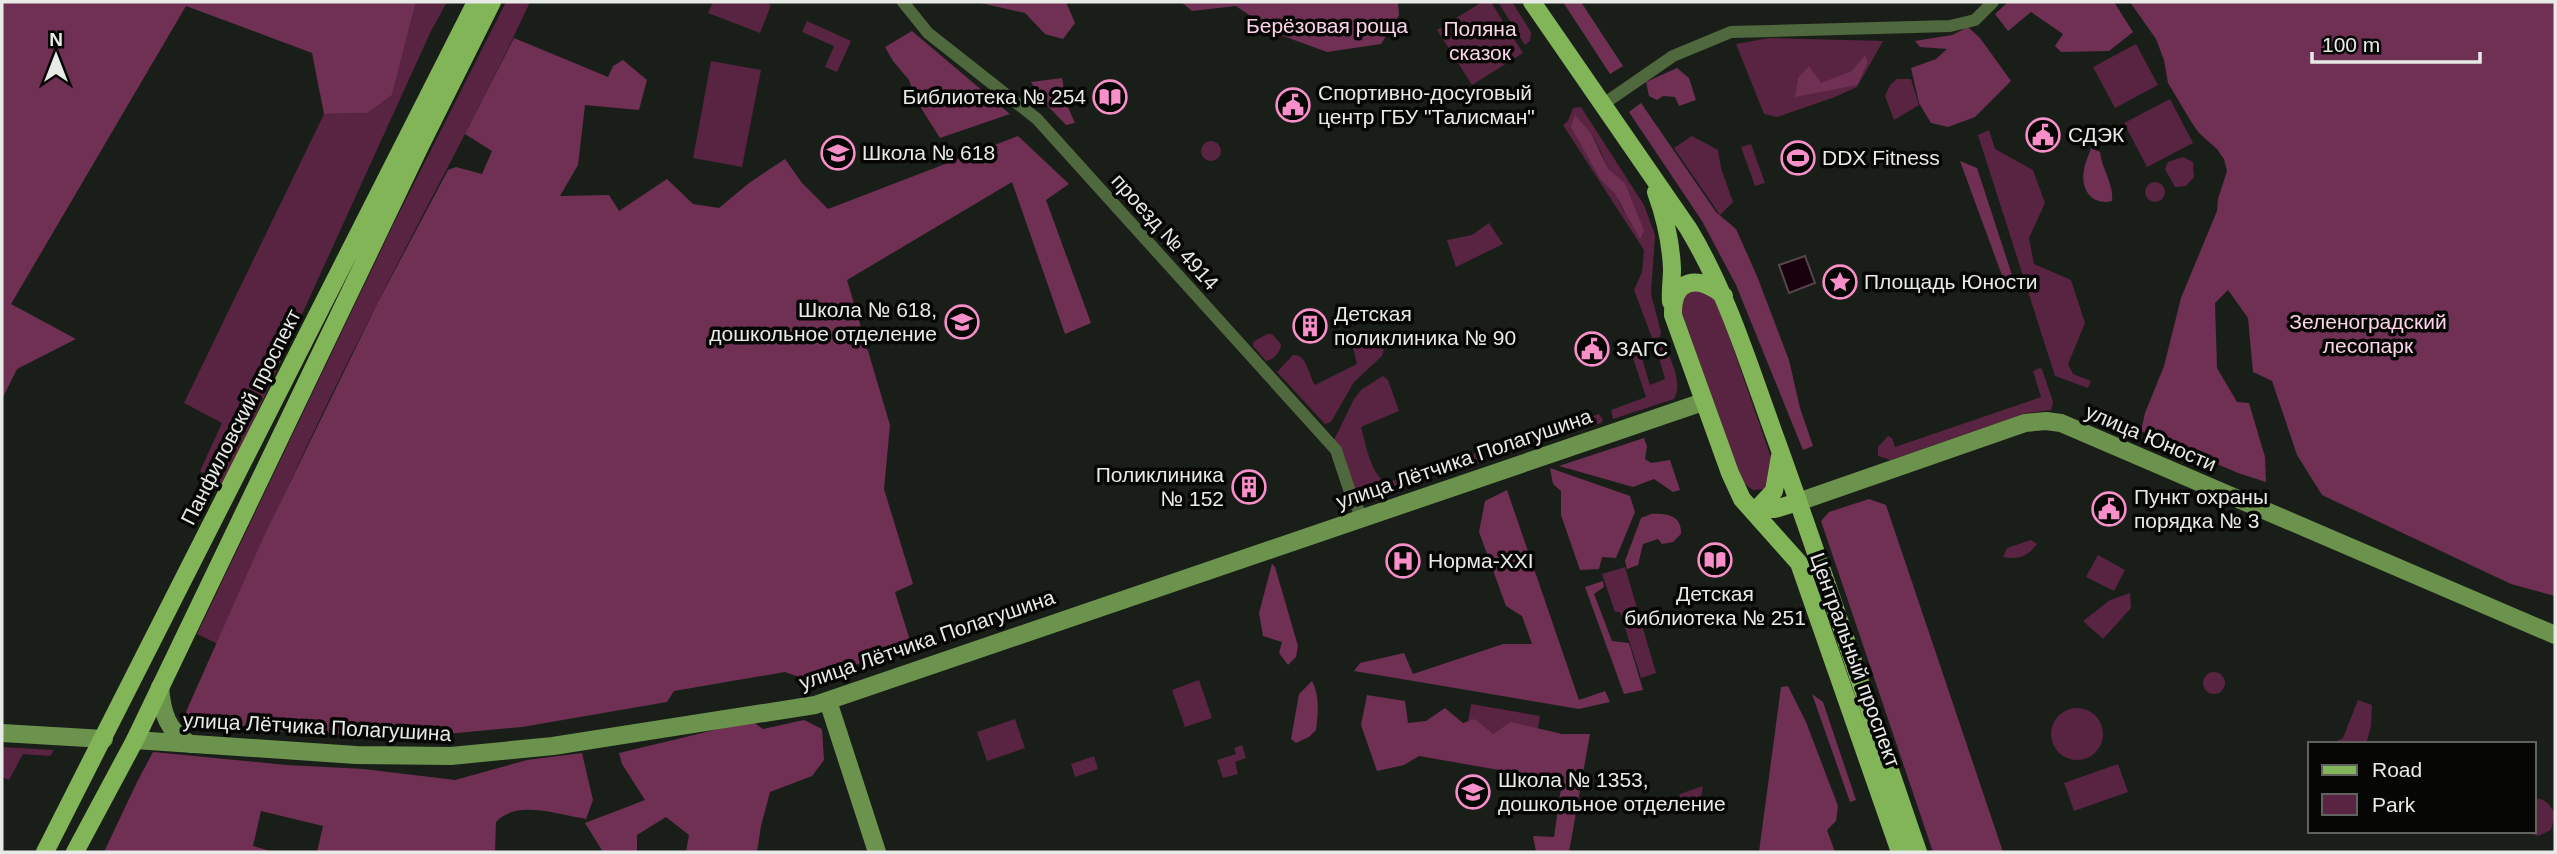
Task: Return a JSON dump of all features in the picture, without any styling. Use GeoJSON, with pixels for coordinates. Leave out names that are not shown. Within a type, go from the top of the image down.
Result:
{"type":"FeatureCollection","features":[{"type":"Feature","properties":{"kind":"main road","name":"Панфиловский проспект"},"geometry":{"type":"LineString","coordinates":[[46,852],[476,2]]}},
{"type":"Feature","properties":{"kind":"main road","name":"Панфиловский проспект"},"geometry":{"type":"LineString","coordinates":[[75,852],[135,740],[492,2]]}},
{"type":"Feature","properties":{"kind":"main road"},"geometry":{"type":"LineString","coordinates":[[1532,2],[1648,169]]}},
{"type":"Feature","properties":{"kind":"main road","name":"Центральный проспект"},"geometry":{"type":"LineString","coordinates":[[1648,169],[1693,236],[1724,296],[1780,450],[1918,852]]}},
{"type":"Feature","properties":{"kind":"main road","name":"Центральный проспект"},"geometry":{"type":"LineString","coordinates":[[1648,169],[1663,211],[1668,239],[1673,315],[1703,402],[1742,499],[1799,563],[1900,852]]}},
{"type":"Feature","properties":{"kind":"main road"},"geometry":{"type":"LineString","coordinates":[[1673,315],[1672,302],[1678,289],[1687,284],[1704,283],[1713,286],[1724,296]]}},
{"type":"Feature","properties":{"kind":"main road"},"geometry":{"type":"LineString","coordinates":[[1758,508],[1774,491],[1780,450]]}},
{"type":"Feature","properties":{"kind":"main road"},"geometry":{"type":"LineString","coordinates":[[1742,499],[1752,508],[1775,509],[1798,502]]}},
{"type":"Feature","properties":{"kind":"main road"},"geometry":{"type":"LineString","coordinates":[[104,739],[135,740]]}},
{"type":"Feature","properties":{"kind":"street","name":"проезд № 4914"},"geometry":{"type":"LineString","coordinates":[[903,2],[928,33],[1037,119],[1336,450],[1353,501],[1363,517]]}},
{"type":"Feature","properties":{"kind":"street"},"geometry":{"type":"LineString","coordinates":[[1602,105],[1673,56],[1731,32],[1950,26],[1975,20],[1993,2]]}},
{"type":"Feature","properties":{"kind":"street","name":"улица Лётчика Полагушина"},"geometry":{"type":"LineString","coordinates":[[135,740],[356,755],[494,754],[792,709],[828,701],[1703,402]]}},
{"type":"Feature","properties":{"kind":"street","name":"улица Юности"},"geometry":{"type":"LineString","coordinates":[[1798,502],[2025,424],[2046,421],[2061,424],[2555,635]]}},
{"type":"Feature","properties":{"kind":"street"},"geometry":{"type":"LineString","coordinates":[[160,687],[169,727],[179,738],[190,744]]}},
{"type":"Feature","properties":{"kind":"street"},"geometry":{"type":"LineString","coordinates":[[828,701],[877,852]]}},
{"type":"Feature","properties":{"kind":"street"},"geometry":{"type":"LineString","coordinates":[[2,733],[104,739]]}},
{"type":"Feature","properties":{"kind":"green space"},"geometry":{"type":"Polygon","coordinates":[[[2,2],[416,2],[392,95],[368,113],[324,114],[312,53],[186,6],[11,304],[76,339],[17,369],[2,399],[2,2]]]}},
{"type":"Feature","properties":{"kind":"green space"},"geometry":{"type":"Polygon","coordinates":[[[416,2],[447,2],[431,31],[222,490],[200,471],[222,423],[184,403],[324,114],[368,113],[392,95],[416,2]]]}},
{"type":"Feature","properties":{"kind":"green space"},"geometry":{"type":"Polygon","coordinates":[[[506,2],[530,2],[335,388],[218,644],[197,634],[394,223],[506,2]]]}},
{"type":"Feature","properties":{"kind":"green space"},"geometry":{"type":"Polygon","coordinates":[[[713,2],[764,2],[771,5],[760,33],[708,13],[713,2]]]}},
{"type":"Feature","properties":{"kind":"green space"},"geometry":{"type":"Polygon","coordinates":[[[976,2],[1066,2],[1075,23],[1063,39],[1045,34],[1025,13],[976,2]]]}},
{"type":"Feature","properties":{"kind":"green space","name":"Берёзовая роща"},"geometry":{"type":"Polygon","coordinates":[[[1181,2],[1398,2],[1399,15],[1381,44],[1327,52],[1275,33],[1236,6],[1192,11],[1181,2]]]}},
{"type":"Feature","properties":{"kind":"green space","name":"Поляна сказок"},"geometry":{"type":"Polygon","coordinates":[[[1482,2],[1491,2],[1523,53],[1472,85],[1437,30],[1482,2]]]}},
{"type":"Feature","properties":{"kind":"green space"},"geometry":{"type":"Polygon","coordinates":[[[1498,2],[1512,2],[1531,32],[1530,41],[1525,45],[1498,2]]]}},
{"type":"Feature","properties":{"kind":"green space"},"geometry":{"type":"Polygon","coordinates":[[[1563,2],[1581,2],[1623,66],[1610,74],[1563,2]]]}},
{"type":"Feature","properties":{"kind":"green space"},"geometry":{"type":"Polygon","coordinates":[[[2008,2],[2114,2],[2133,32],[2109,51],[2061,52],[2055,46],[2063,34],[2031,12],[2008,31],[1995,14],[2008,2]]]}},
{"type":"Feature","properties":{"kind":"green space","name":"Зеленоградский лесопарк"},"geometry":{"type":"Polygon","coordinates":[[[2130,2],[2555,2],[2555,596],[2511,584],[2322,495],[2297,455],[2272,381],[2253,372],[2248,318],[2228,290],[2215,303],[2217,368],[2237,402],[2249,403],[2265,457],[2266,482],[2238,473],[2141,431],[2145,413],[2164,366],[2181,298],[2217,211],[2227,171],[2224,159],[2199,133],[2168,83],[2164,60],[2156,39],[2130,2]]]}},
{"type":"Feature","properties":{"kind":"green space"},"geometry":{"type":"Polygon","coordinates":[[[807,21],[851,41],[837,72],[825,67],[834,46],[802,32],[807,21]]]}},
{"type":"Feature","properties":{"kind":"green space"},"geometry":{"type":"Polygon","coordinates":[[[1968,27],[1980,38],[2011,81],[1975,117],[1948,127],[1931,123],[1919,103],[1911,68],[1936,59],[1947,49],[1920,47],[1915,41],[1952,35],[1968,27]]]}},
{"type":"Feature","properties":{"kind":"green space"},"geometry":{"type":"Polygon","coordinates":[[[912,31],[1010,114],[940,138],[916,100],[909,80],[885,47],[912,31]]]}},
{"type":"Feature","properties":{"kind":"green space"},"geometry":{"type":"Polygon","coordinates":[[[514,38],[608,77],[613,66],[623,60],[647,80],[639,110],[585,105],[578,165],[560,196],[609,195],[619,211],[667,179],[693,204],[719,208],[749,183],[785,159],[802,183],[828,209],[1018,136],[1069,184],[1046,200],[1091,323],[1065,334],[1012,182],[847,280],[890,425],[884,489],[913,584],[895,592],[912,647],[807,680],[785,672],[674,691],[667,702],[522,727],[446,734],[353,735],[196,728],[185,714],[264,536],[377,304],[448,170],[456,167],[482,174],[492,151],[465,134],[514,38]]]}},
{"type":"Feature","properties":{"kind":"green space"},"geometry":{"type":"Polygon","coordinates":[[[1769,38],[1883,41],[1857,87],[1777,117],[1764,114],[1736,44],[1769,38]]]}},
{"type":"Feature","properties":{"kind":"green space"},"geometry":{"type":"Polygon","coordinates":[[[2136,44],[2158,85],[2115,108],[2093,67],[2136,44]]]}},
{"type":"Feature","properties":{"kind":"green space"},"geometry":{"type":"Polygon","coordinates":[[[1865,55],[1868,62],[1857,85],[1795,97],[1798,78],[1809,66],[1821,83],[1852,71],[1865,55]]]}},
{"type":"Feature","properties":{"kind":"green space"},"geometry":{"type":"Polygon","coordinates":[[[711,61],[761,70],[742,167],[693,158],[711,61]]]}},
{"type":"Feature","properties":{"kind":"green space"},"geometry":{"type":"Polygon","coordinates":[[[1677,68],[1689,78],[1696,100],[1679,106],[1675,97],[1663,96],[1657,100],[1649,96],[1646,82],[1677,68]]]}},
{"type":"Feature","properties":{"kind":"green space"},"geometry":{"type":"Polygon","coordinates":[[[1062,78],[1067,105],[1075,123],[1066,125],[1044,102],[1031,82],[1062,78]]]}},
{"type":"Feature","properties":{"kind":"green space"},"geometry":{"type":"Polygon","coordinates":[[[1897,79],[1911,79],[1919,105],[1894,120],[1885,96],[1890,85],[1897,79]]]}},
{"type":"Feature","properties":{"kind":"green space"},"geometry":{"type":"Polygon","coordinates":[[[2170,99],[2193,143],[2147,167],[2124,123],[2170,99]]]}},
{"type":"Feature","properties":{"kind":"green space"},"geometry":{"type":"Polygon","coordinates":[[[1641,103],[1716,212],[1736,229],[1789,360],[1800,408],[1813,446],[1803,450],[1736,285],[1702,221],[1629,112],[1641,103]]]}},
{"type":"Feature","properties":{"kind":"green space"},"geometry":{"type":"Polygon","coordinates":[[[1581,107],[1644,205],[1655,235],[1651,294],[1660,337],[1652,338],[1634,290],[1642,272],[1644,250],[1563,125],[1568,121],[1573,108],[1581,107]],[[1591,133],[1601,180],[1615,194],[1625,214],[1591,133]]]}},
{"type":"Feature","properties":{"kind":"green space"},"geometry":{"type":"Polygon","coordinates":[[[1575,115],[1591,133],[1608,169],[1625,183],[1644,231],[1640,239],[1615,194],[1601,180],[1571,127],[1575,115]]]}},
{"type":"Feature","properties":{"kind":"green space"},"geometry":{"type":"Polygon","coordinates":[[[1989,130],[1995,149],[2033,170],[2045,203],[2029,238],[2034,264],[2071,280],[2085,323],[2068,364],[2073,374],[2091,381],[2088,388],[2055,376],[1978,135],[1989,130]]]}},
{"type":"Feature","properties":{"kind":"green space"},"geometry":{"type":"Polygon","coordinates":[[[1692,136],[1718,150],[1721,168],[1733,202],[1720,215],[1674,148],[1692,136]]]}},
{"type":"Feature","properties":{"kind":"green space"},"geometry":{"type":"Polygon","coordinates":[[[1211,141],[1218,144],[1221,151],[1218,158],[1211,161],[1204,158],[1201,151],[1204,144],[1211,141]]]}},
{"type":"Feature","properties":{"kind":"green space"},"geometry":{"type":"Polygon","coordinates":[[[1751,144],[1765,183],[1755,186],[1741,147],[1751,144]]]}},
{"type":"Feature","properties":{"kind":"green space"},"geometry":{"type":"Polygon","coordinates":[[[2091,148],[2100,152],[2112,201],[2093,198],[2084,184],[2085,164],[2091,148]]]}},
{"type":"Feature","properties":{"kind":"green space"},"geometry":{"type":"Polygon","coordinates":[[[2183,157],[2193,162],[2194,177],[2186,186],[2175,187],[2165,169],[2168,162],[2183,157]]]}},
{"type":"Feature","properties":{"kind":"green space"},"geometry":{"type":"Polygon","coordinates":[[[1960,161],[1977,168],[2013,278],[2004,281],[1960,161]]]}},
{"type":"Feature","properties":{"kind":"green space"},"geometry":{"type":"Polygon","coordinates":[[[2155,182],[2162,185],[2165,192],[2162,199],[2155,202],[2148,199],[2145,192],[2148,185],[2155,182]]]}},
{"type":"Feature","properties":{"kind":"green space"},"geometry":{"type":"Polygon","coordinates":[[[1489,223],[1503,244],[1456,267],[1447,240],[1472,235],[1489,223]]]}},
{"type":"Feature","properties":{"kind":"green space"},"geometry":{"type":"Polygon","coordinates":[[[1688,290],[1713,290],[1775,469],[1765,489],[1753,490],[1742,482],[1680,307],[1688,290]]]}},
{"type":"Feature","properties":{"kind":"green space"},"geometry":{"type":"Polygon","coordinates":[[[1272,334],[1281,344],[1276,355],[1266,361],[1253,346],[1253,342],[1272,334]]]}},
{"type":"Feature","properties":{"kind":"green space"},"geometry":{"type":"Polygon","coordinates":[[[1370,334],[1376,334],[1382,342],[1382,356],[1354,382],[1331,422],[1325,424],[1277,372],[1293,355],[1298,356],[1304,361],[1315,385],[1357,364],[1352,343],[1370,334]]]}},
{"type":"Feature","properties":{"kind":"green space"},"geometry":{"type":"Polygon","coordinates":[[[1638,345],[1650,385],[1665,379],[1656,348],[1666,346],[1675,372],[1677,386],[1674,399],[1613,419],[1611,410],[1646,397],[1631,352],[1638,345]]]}},
{"type":"Feature","properties":{"kind":"green space"},"geometry":{"type":"Polygon","coordinates":[[[2040,368],[2053,402],[2051,410],[2027,413],[1890,460],[1878,456],[1878,447],[1888,436],[1892,438],[1895,447],[2041,397],[2033,371],[2040,368]]]}},
{"type":"Feature","properties":{"kind":"green space"},"geometry":{"type":"Polygon","coordinates":[[[1383,376],[1388,380],[1399,411],[1361,427],[1372,465],[1386,483],[1422,471],[1426,479],[1425,482],[1366,502],[1354,489],[1345,458],[1334,440],[1354,399],[1362,389],[1383,376]]]}},
{"type":"Feature","properties":{"kind":"green space"},"geometry":{"type":"Polygon","coordinates":[[[1599,414],[1603,420],[1601,423],[1552,438],[1550,430],[1599,414]]]}},
{"type":"Feature","properties":{"kind":"green space"},"geometry":{"type":"Polygon","coordinates":[[[1539,434],[1541,443],[1489,458],[1489,449],[1539,434]]]}},
{"type":"Feature","properties":{"kind":"green space"},"geometry":{"type":"Polygon","coordinates":[[[1644,438],[1647,446],[1645,459],[1651,463],[1670,460],[1680,490],[1673,492],[1654,479],[1633,487],[1559,466],[1644,438]]]}},
{"type":"Feature","properties":{"kind":"green space"},"geometry":{"type":"Polygon","coordinates":[[[1479,454],[1480,463],[1440,477],[1438,475],[1437,466],[1479,454]]]}},
{"type":"Feature","properties":{"kind":"green space"},"geometry":{"type":"Polygon","coordinates":[[[1550,468],[1630,496],[1635,512],[1616,558],[1602,557],[1599,569],[1580,570],[1561,515],[1561,491],[1553,484],[1550,468]]]}},
{"type":"Feature","properties":{"kind":"green space"},"geometry":{"type":"Polygon","coordinates":[[[1507,490],[1579,700],[1605,691],[1610,702],[1579,709],[1354,671],[1360,663],[1404,653],[1413,674],[1503,644],[1532,644],[1522,616],[1506,606],[1479,532],[1485,501],[1507,490]]]}},
{"type":"Feature","properties":{"kind":"green space"},"geometry":{"type":"Polygon","coordinates":[[[1869,499],[1886,505],[2003,852],[1933,852],[1821,521],[1829,512],[1869,499]]]}},
{"type":"Feature","properties":{"kind":"green space"},"geometry":{"type":"Polygon","coordinates":[[[1651,514],[1672,516],[1679,523],[1681,534],[1673,542],[1662,544],[1658,539],[1643,544],[1638,565],[1627,569],[1625,561],[1641,518],[1651,514]]]}},
{"type":"Feature","properties":{"kind":"green space"},"geometry":{"type":"Polygon","coordinates":[[[2031,540],[2037,544],[2027,554],[2014,558],[2003,557],[2007,548],[2031,540]]]}},
{"type":"Feature","properties":{"kind":"green space"},"geometry":{"type":"Polygon","coordinates":[[[2098,555],[2125,570],[2114,591],[2086,577],[2098,555]]]}},
{"type":"Feature","properties":{"kind":"green space"},"geometry":{"type":"Polygon","coordinates":[[[1272,564],[1298,646],[1296,657],[1288,665],[1279,653],[1282,642],[1263,636],[1259,613],[1272,564]]]}},
{"type":"Feature","properties":{"kind":"green space"},"geometry":{"type":"Polygon","coordinates":[[[1625,567],[1656,673],[1641,678],[1620,612],[1615,612],[1602,574],[1625,567]]]}},
{"type":"Feature","properties":{"kind":"green space"},"geometry":{"type":"Polygon","coordinates":[[[1603,581],[1604,587],[1594,594],[1612,641],[1629,643],[1643,690],[1624,694],[1585,587],[1603,581]]]}},
{"type":"Feature","properties":{"kind":"green space"},"geometry":{"type":"Polygon","coordinates":[[[2130,593],[2131,608],[2103,639],[2083,621],[2110,600],[2130,593]]]}},
{"type":"Feature","properties":{"kind":"green space"},"geometry":{"type":"Polygon","coordinates":[[[2210,672],[2218,672],[2225,679],[2225,687],[2218,694],[2210,694],[2203,687],[2203,679],[2210,672]]]}},
{"type":"Feature","properties":{"kind":"green space"},"geometry":{"type":"Polygon","coordinates":[[[1199,680],[1212,718],[1185,727],[1172,690],[1199,680]]]}},
{"type":"Feature","properties":{"kind":"green space"},"geometry":{"type":"Polygon","coordinates":[[[1312,681],[1318,711],[1316,730],[1296,743],[1291,739],[1299,694],[1312,681]]]}},
{"type":"Feature","properties":{"kind":"green space"},"geometry":{"type":"Polygon","coordinates":[[[1788,686],[1806,722],[1838,806],[1836,821],[1827,830],[1835,852],[1759,852],[1781,687],[1788,686]]]}},
{"type":"Feature","properties":{"kind":"green space"},"geometry":{"type":"Polygon","coordinates":[[[1812,694],[1823,702],[1856,800],[1850,802],[1812,694]]]}},
{"type":"Feature","properties":{"kind":"green space"},"geometry":{"type":"Polygon","coordinates":[[[1367,695],[1405,701],[1408,723],[1426,721],[1445,708],[1463,723],[1475,719],[1493,734],[1511,722],[1562,734],[1590,734],[1569,852],[1536,852],[1533,836],[1554,837],[1562,781],[1419,756],[1404,765],[1377,771],[1361,725],[1367,695]]]}},
{"type":"Feature","properties":{"kind":"green space"},"geometry":{"type":"Polygon","coordinates":[[[2358,700],[2372,705],[2367,742],[2335,742],[2343,738],[2358,700]]]}},
{"type":"Feature","properties":{"kind":"green space"},"geometry":{"type":"Polygon","coordinates":[[[1471,704],[1540,716],[1535,746],[1466,734],[1471,704]]]}},
{"type":"Feature","properties":{"kind":"green space"},"geometry":{"type":"Polygon","coordinates":[[[2077,708],[2087,710],[2095,716],[2101,724],[2101,744],[2095,752],[2087,758],[2077,760],[2067,758],[2059,752],[2053,744],[2051,734],[2053,724],[2059,716],[2067,710],[2077,708]]]}},
{"type":"Feature","properties":{"kind":"green space"},"geometry":{"type":"Polygon","coordinates":[[[1015,719],[1025,748],[987,761],[977,732],[1015,719]]]}},
{"type":"Feature","properties":{"kind":"green space"},"geometry":{"type":"Polygon","coordinates":[[[804,720],[822,729],[824,760],[812,776],[770,792],[757,852],[686,852],[689,835],[666,817],[637,835],[637,852],[603,852],[585,823],[645,800],[622,764],[619,753],[752,721],[763,729],[804,720]]]}},
{"type":"Feature","properties":{"kind":"green space"},"geometry":{"type":"Polygon","coordinates":[[[1242,745],[1246,758],[1235,762],[1238,774],[1223,778],[1217,760],[1236,754],[1234,748],[1242,745]]]}},
{"type":"Feature","properties":{"kind":"green space"},"geometry":{"type":"Polygon","coordinates":[[[2,747],[54,750],[50,756],[23,754],[9,780],[2,777],[2,747]]]}},
{"type":"Feature","properties":{"kind":"green space"},"geometry":{"type":"Polygon","coordinates":[[[153,752],[287,765],[364,769],[455,780],[527,760],[582,753],[593,800],[586,819],[538,810],[515,811],[505,815],[496,822],[495,852],[317,852],[323,826],[261,811],[253,846],[274,852],[104,852],[153,752]]]}},
{"type":"Feature","properties":{"kind":"green space"},"geometry":{"type":"Polygon","coordinates":[[[1094,756],[1098,769],[1075,777],[1071,764],[1094,756]]]}},
{"type":"Feature","properties":{"kind":"green space"},"geometry":{"type":"Polygon","coordinates":[[[2118,764],[2128,792],[2074,811],[2064,783],[2118,764]]]}},
{"type":"Feature","properties":{"kind":"green space"},"geometry":{"type":"Polygon","coordinates":[[[1703,786],[1698,814],[1677,810],[1680,794],[1703,786]]]}},
{"type":"Feature","properties":{"kind":"green space"},"geometry":{"type":"Polygon","coordinates":[[[2536,798],[2548,803],[2555,815],[2551,830],[2538,836],[2530,833],[2536,833],[2536,798]]]}},
{"type":"Feature","properties":{"kind":"shaded area"},"geometry":{"type":"Polygon","coordinates":[[[1805,256],[1815,283],[1789,293],[1779,265],[1805,256]]]}},
{"type":"Feature","properties":{"kind":"place","name":"Библиотека № 254"},"geometry":{"type":"Point","coordinates":[1110,97]}},
{"type":"Feature","properties":{"kind":"place","name":"Спортивно-досуговый центр ГБУ \"Талисман\""},"geometry":{"type":"Point","coordinates":[1293,105]}},
{"type":"Feature","properties":{"kind":"place","name":"СДЭК"},"geometry":{"type":"Point","coordinates":[2043,135]}},
{"type":"Feature","properties":{"kind":"place","name":"Школа № 618"},"geometry":{"type":"Point","coordinates":[838,153]}},
{"type":"Feature","properties":{"kind":"place","name":"DDX Fitness"},"geometry":{"type":"Point","coordinates":[1798,158]}},
{"type":"Feature","properties":{"kind":"place","name":"Площадь Юности"},"geometry":{"type":"Point","coordinates":[1840,282]}},
{"type":"Feature","properties":{"kind":"place","name":"Школа № 618, дошкольное отделение"},"geometry":{"type":"Point","coordinates":[962,322]}},
{"type":"Feature","properties":{"kind":"place","name":"Детская поликлиника № 90"},"geometry":{"type":"Point","coordinates":[1310,326]}},
{"type":"Feature","properties":{"kind":"place","name":"ЗАГС"},"geometry":{"type":"Point","coordinates":[1592,349]}},
{"type":"Feature","properties":{"kind":"place","name":"Поликлиника № 152"},"geometry":{"type":"Point","coordinates":[1249,487]}},
{"type":"Feature","properties":{"kind":"place","name":"Пункт охраны порядка № 3"},"geometry":{"type":"Point","coordinates":[2109,509]}},
{"type":"Feature","properties":{"kind":"place","name":"Детская библиотека № 251"},"geometry":{"type":"Point","coordinates":[1715,560]}},
{"type":"Feature","properties":{"kind":"place","name":"Норма-XXI"},"geometry":{"type":"Point","coordinates":[1403,561]}},
{"type":"Feature","properties":{"kind":"place","name":"Школа № 1353, дошкольное отделение"},"geometry":{"type":"Point","coordinates":[1473,792]}}]}
